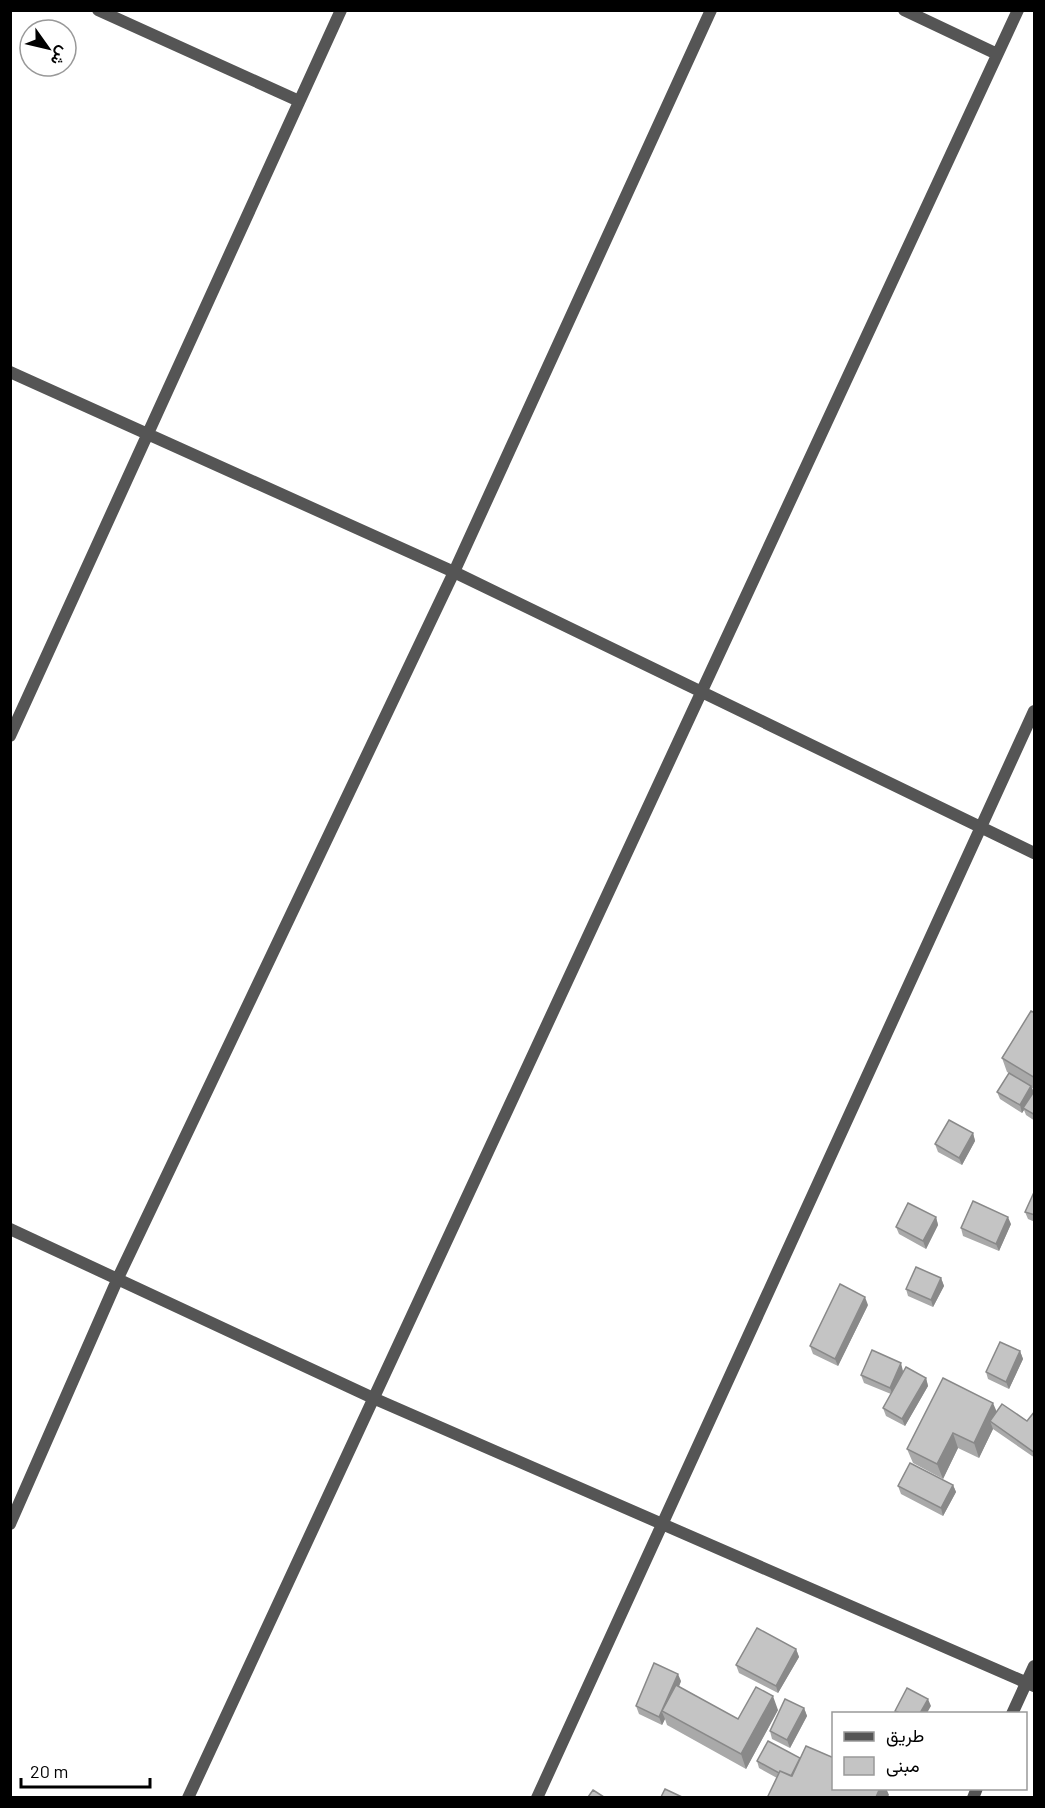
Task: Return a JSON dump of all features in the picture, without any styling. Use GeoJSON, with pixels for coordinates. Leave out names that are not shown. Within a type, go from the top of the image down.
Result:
{"type":"FeatureCollection","features":[{"type":"Feature","properties":{"kind":"street"},"geometry":{"type":"LineString","coordinates":[[98,10],[299,101]]}},
{"type":"Feature","properties":{"kind":"street"},"geometry":{"type":"LineString","coordinates":[[10,736],[341,10]]}},
{"type":"Feature","properties":{"kind":"street"},"geometry":{"type":"LineString","coordinates":[[10,1524],[118,1278],[454,572],[711,10]]}},
{"type":"Feature","properties":{"kind":"street"},"geometry":{"type":"LineString","coordinates":[[904,10],[997,54]]}},
{"type":"Feature","properties":{"kind":"street"},"geometry":{"type":"LineString","coordinates":[[188,1797],[1018,10]]}},
{"type":"Feature","properties":{"kind":"street"},"geometry":{"type":"LineString","coordinates":[[10,372],[454,572],[1035,853]]}},
{"type":"Feature","properties":{"kind":"street"},"geometry":{"type":"LineString","coordinates":[[537,1797],[1035,711]]}},
{"type":"Feature","properties":{"kind":"street"},"geometry":{"type":"LineString","coordinates":[[10,1229],[373,1398],[1031,1684]]}},
{"type":"Feature","properties":{"kind":"street"},"geometry":{"type":"LineString","coordinates":[[1013,1712],[1031,1684],[1035,1666]]}},
{"type":"Feature","properties":{"kind":"building"},"geometry":{"type":"Polygon","coordinates":[[[1031,1011],[1035,1013],[1035,1078],[1002,1058],[1031,1011]]]}},
{"type":"Feature","properties":{"kind":"building"},"geometry":{"type":"Polygon","coordinates":[[[1009,1073],[1031,1086],[1020,1105],[997,1092],[1009,1073]]]}},
{"type":"Feature","properties":{"kind":"building"},"geometry":{"type":"Polygon","coordinates":[[[1035,1090],[1035,1115],[1023,1108],[1035,1090]]]}},
{"type":"Feature","properties":{"kind":"building"},"geometry":{"type":"Polygon","coordinates":[[[949,1120],[973,1133],[959,1158],[935,1144],[949,1120]]]}},
{"type":"Feature","properties":{"kind":"building"},"geometry":{"type":"Polygon","coordinates":[[[1035,1190],[1035,1215],[1025,1212],[1035,1190]]]}},
{"type":"Feature","properties":{"kind":"building"},"geometry":{"type":"Polygon","coordinates":[[[973,1201],[1008,1217],[996,1244],[961,1228],[973,1201]]]}},
{"type":"Feature","properties":{"kind":"building"},"geometry":{"type":"Polygon","coordinates":[[[908,1203],[936,1217],[923,1241],[896,1227],[908,1203]]]}},
{"type":"Feature","properties":{"kind":"building"},"geometry":{"type":"Polygon","coordinates":[[[916,1267],[941,1278],[931,1300],[906,1289],[916,1267]]]}},
{"type":"Feature","properties":{"kind":"building"},"geometry":{"type":"Polygon","coordinates":[[[840,1284],[865,1297],[835,1359],[810,1346],[840,1284]]]}},
{"type":"Feature","properties":{"kind":"building"},"geometry":{"type":"Polygon","coordinates":[[[1000,1342],[1020,1351],[1006,1382],[986,1372],[1000,1342]]]}},
{"type":"Feature","properties":{"kind":"building"},"geometry":{"type":"Polygon","coordinates":[[[872,1350],[901,1363],[890,1388],[861,1375],[872,1350]]]}},
{"type":"Feature","properties":{"kind":"building"},"geometry":{"type":"Polygon","coordinates":[[[906,1367],[926,1378],[902,1419],[883,1408],[906,1367]]]}},
{"type":"Feature","properties":{"kind":"building"},"geometry":{"type":"Polygon","coordinates":[[[943,1378],[993,1403],[974,1443],[953,1433],[937,1464],[907,1449],[943,1378]]]}},
{"type":"Feature","properties":{"kind":"building"},"geometry":{"type":"Polygon","coordinates":[[[1002,1404],[1027,1421],[1035,1411],[1035,1453],[990,1421],[1002,1404]]]}},
{"type":"Feature","properties":{"kind":"building"},"geometry":{"type":"Polygon","coordinates":[[[910,1463],[953,1485],[941,1508],[898,1486],[910,1463]]]}},
{"type":"Feature","properties":{"kind":"building"},"geometry":{"type":"Polygon","coordinates":[[[757,1628],[796,1649],[776,1686],[736,1665],[757,1628]]]}},
{"type":"Feature","properties":{"kind":"building"},"geometry":{"type":"Polygon","coordinates":[[[654,1663],[678,1674],[659,1717],[636,1706],[654,1663]]]}},
{"type":"Feature","properties":{"kind":"building"},"geometry":{"type":"Polygon","coordinates":[[[676,1685],[738,1719],[756,1687],[773,1696],[741,1754],[662,1711],[676,1685]]]}},
{"type":"Feature","properties":{"kind":"building"},"geometry":{"type":"Polygon","coordinates":[[[907,1688],[928,1699],[921,1712],[895,1711],[907,1688]]]}},
{"type":"Feature","properties":{"kind":"building"},"geometry":{"type":"Polygon","coordinates":[[[785,1699],[804,1708],[787,1740],[770,1731],[785,1699]]]}},
{"type":"Feature","properties":{"kind":"building"},"geometry":{"type":"Polygon","coordinates":[[[768,1741],[800,1758],[791,1776],[780,1771],[779,1773],[757,1761],[768,1741]]]}},
{"type":"Feature","properties":{"kind":"building"},"geometry":{"type":"Polygon","coordinates":[[[806,1746],[832,1757],[832,1790],[879,1790],[876,1797],[768,1796],[780,1771],[792,1776],[806,1746]]]}},
{"type":"Feature","properties":{"kind":"building"},"geometry":{"type":"Polygon","coordinates":[[[665,1789],[682,1797],[661,1797],[665,1789]]]}},
{"type":"Feature","properties":{"kind":"building"},"geometry":{"type":"Polygon","coordinates":[[[593,1790],[604,1797],[588,1797],[593,1790]]]}}]}
